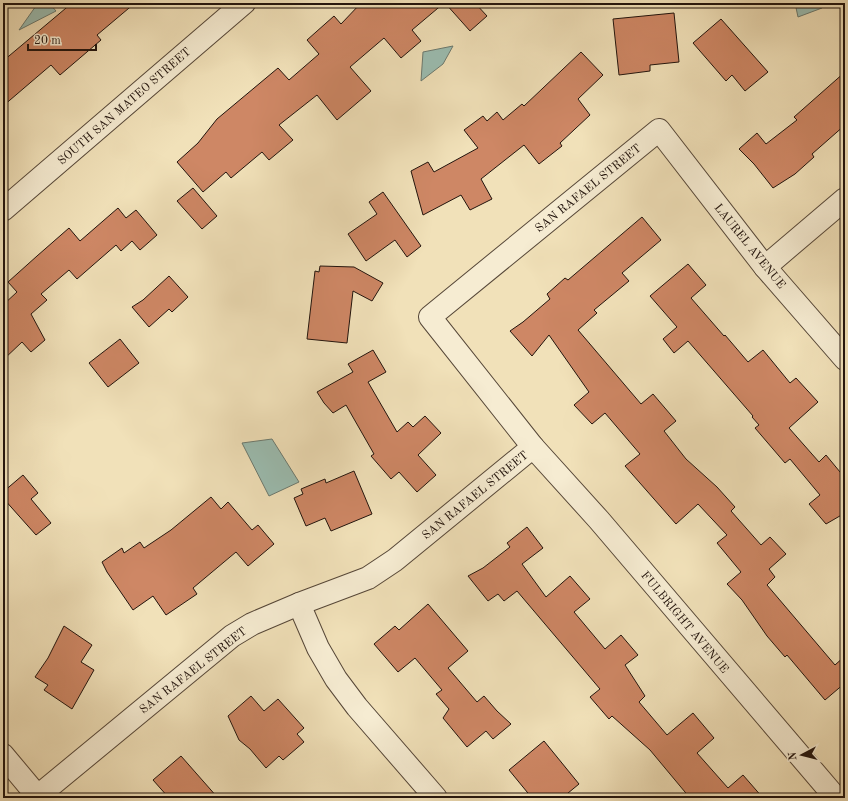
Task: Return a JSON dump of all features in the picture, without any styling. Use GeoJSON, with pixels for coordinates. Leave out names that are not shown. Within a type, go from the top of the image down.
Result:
{"type":"FeatureCollection","features":[{"type":"Feature","properties":{"kind":"street","name":"SOUTH SAN MATEO STREET"},"geometry":{"type":"LineString","coordinates":[[3,210],[244,3]]}},
{"type":"Feature","properties":{"kind":"street","name":"LAUREL AVENUE"},"geometry":{"type":"LineString","coordinates":[[659,130],[765,267],[845,359]]}},
{"type":"Feature","properties":{"kind":"street","name":"SAN RAFAEL STREET"},"geometry":{"type":"LineString","coordinates":[[38,797],[232,636],[252,624],[298,604],[368,578],[395,560],[533,447],[430,317],[659,130]]}},
{"type":"Feature","properties":{"kind":"street"},"geometry":{"type":"LineString","coordinates":[[765,267],[845,199]]}},
{"type":"Feature","properties":{"kind":"street","name":"FULBRIGHT AVENUE"},"geometry":{"type":"LineString","coordinates":[[533,447],[604,526],[836,798]]}},
{"type":"Feature","properties":{"kind":"street"},"geometry":{"type":"LineString","coordinates":[[298,604],[318,648],[336,679],[357,707],[436,798]]}},
{"type":"Feature","properties":{"kind":"street"},"geometry":{"type":"LineString","coordinates":[[3,755],[38,797]]}},
{"type":"Feature","properties":{"kind":"water"},"geometry":{"type":"Polygon","coordinates":[[[38,3],[49,3],[56,11],[19,30],[38,3]]]}},
{"type":"Feature","properties":{"kind":"water"},"geometry":{"type":"Polygon","coordinates":[[[795,3],[823,3],[822,8],[798,17],[795,3]]]}},
{"type":"Feature","properties":{"kind":"water"},"geometry":{"type":"Polygon","coordinates":[[[453,46],[443,64],[421,81],[423,52],[453,46]]]}},
{"type":"Feature","properties":{"kind":"water"},"geometry":{"type":"Polygon","coordinates":[[[272,439],[299,482],[269,496],[242,443],[272,439]]]}},
{"type":"Feature","properties":{"kind":"building"},"geometry":{"type":"Polygon","coordinates":[[[72,3],[135,3],[97,35],[101,40],[60,75],[51,65],[3,106],[3,61],[72,3]]]}},
{"type":"Feature","properties":{"kind":"building"},"geometry":{"type":"Polygon","coordinates":[[[361,3],[444,3],[412,30],[421,41],[401,58],[384,38],[350,67],[371,91],[337,120],[317,95],[279,125],[293,140],[269,160],[262,152],[231,178],[226,172],[203,192],[177,162],[198,143],[217,119],[278,68],[289,80],[319,54],[307,40],[334,16],[341,24],[361,3]]]}},
{"type":"Feature","properties":{"kind":"building"},"geometry":{"type":"Polygon","coordinates":[[[445,3],[475,3],[487,16],[470,31],[445,3]]]}},
{"type":"Feature","properties":{"kind":"building"},"geometry":{"type":"Polygon","coordinates":[[[674,13],[679,62],[650,65],[650,71],[619,75],[613,19],[674,13]]]}},
{"type":"Feature","properties":{"kind":"building"},"geometry":{"type":"Polygon","coordinates":[[[721,19],[768,72],[745,91],[732,75],[726,81],[693,43],[721,19]]]}},
{"type":"Feature","properties":{"kind":"building"},"geometry":{"type":"Polygon","coordinates":[[[581,52],[603,75],[578,99],[590,115],[560,143],[562,146],[539,164],[524,145],[481,179],[492,199],[470,210],[461,195],[423,215],[411,171],[428,162],[434,172],[478,148],[464,130],[483,116],[487,121],[497,112],[503,120],[522,104],[524,106],[581,52]]]}},
{"type":"Feature","properties":{"kind":"building"},"geometry":{"type":"Polygon","coordinates":[[[845,72],[845,125],[812,154],[814,157],[795,174],[773,188],[754,164],[739,149],[757,133],[766,144],[797,120],[794,117],[845,72]]]}},
{"type":"Feature","properties":{"kind":"building"},"geometry":{"type":"Polygon","coordinates":[[[193,188],[217,216],[202,229],[177,201],[193,188]]]}},
{"type":"Feature","properties":{"kind":"building"},"geometry":{"type":"Polygon","coordinates":[[[383,192],[421,246],[407,257],[395,240],[366,261],[348,234],[377,214],[369,202],[383,192]]]}},
{"type":"Feature","properties":{"kind":"building"},"geometry":{"type":"Polygon","coordinates":[[[118,208],[126,218],[136,210],[157,235],[140,250],[132,241],[121,251],[116,245],[77,279],[69,270],[41,294],[47,300],[31,314],[45,340],[31,352],[22,342],[3,360],[3,305],[17,292],[8,282],[69,228],[80,241],[118,208]]]}},
{"type":"Feature","properties":{"kind":"building"},"geometry":{"type":"Polygon","coordinates":[[[642,217],[661,240],[622,273],[629,281],[594,310],[597,313],[578,330],[641,404],[653,394],[676,421],[664,431],[686,459],[717,487],[735,507],[731,511],[761,545],[770,537],[786,554],[769,569],[775,577],[767,585],[835,665],[845,656],[845,683],[825,700],[787,655],[785,657],[767,636],[742,600],[727,584],[741,572],[717,543],[727,535],[698,504],[676,524],[625,466],[640,454],[605,413],[592,424],[574,405],[589,392],[549,335],[532,356],[510,331],[550,299],[547,294],[565,278],[568,280],[642,217]]]}},
{"type":"Feature","properties":{"kind":"building"},"geometry":{"type":"Polygon","coordinates":[[[688,264],[706,285],[691,298],[748,362],[763,350],[790,383],[796,378],[818,402],[789,428],[819,462],[826,455],[845,478],[845,513],[826,524],[809,504],[820,495],[790,459],[785,463],[755,428],[759,425],[752,417],[753,416],[688,341],[674,353],[663,339],[677,327],[650,296],[688,264]]]}},
{"type":"Feature","properties":{"kind":"building"},"geometry":{"type":"Polygon","coordinates":[[[320,266],[354,267],[383,283],[372,301],[353,291],[347,343],[307,339],[315,271],[319,272],[320,266]]]}},
{"type":"Feature","properties":{"kind":"building"},"geometry":{"type":"Polygon","coordinates":[[[169,276],[188,297],[172,312],[169,309],[149,327],[132,307],[143,300],[169,276]]]}},
{"type":"Feature","properties":{"kind":"building"},"geometry":{"type":"Polygon","coordinates":[[[120,339],[139,363],[108,387],[89,363],[120,339]]]}},
{"type":"Feature","properties":{"kind":"building"},"geometry":{"type":"Polygon","coordinates":[[[373,350],[386,372],[368,382],[397,432],[408,422],[413,427],[425,416],[441,433],[418,455],[436,475],[417,492],[399,472],[391,479],[371,456],[374,454],[346,405],[333,413],[317,392],[353,372],[348,364],[373,350]]]}},
{"type":"Feature","properties":{"kind":"building"},"geometry":{"type":"Polygon","coordinates":[[[354,471],[372,514],[331,531],[325,518],[306,526],[294,498],[303,494],[301,489],[325,479],[326,483],[354,471]]]}},
{"type":"Feature","properties":{"kind":"building"},"geometry":{"type":"Polygon","coordinates":[[[23,475],[38,493],[31,499],[51,523],[36,535],[3,498],[3,492],[23,475]]]}},
{"type":"Feature","properties":{"kind":"building"},"geometry":{"type":"Polygon","coordinates":[[[211,497],[221,509],[228,502],[252,530],[258,525],[274,544],[248,566],[236,552],[193,588],[197,594],[166,615],[153,596],[133,610],[107,572],[102,562],[122,548],[124,553],[140,542],[144,548],[171,530],[211,497]]]}},
{"type":"Feature","properties":{"kind":"building"},"geometry":{"type":"Polygon","coordinates":[[[527,527],[543,548],[522,564],[546,597],[570,576],[590,599],[574,612],[605,649],[621,635],[638,655],[625,665],[645,696],[639,702],[667,735],[693,713],[714,738],[697,753],[728,788],[743,775],[763,798],[690,798],[650,750],[612,716],[609,719],[590,697],[600,689],[517,591],[504,601],[498,594],[488,601],[468,576],[483,568],[510,547],[507,543],[527,527]]]}},
{"type":"Feature","properties":{"kind":"building"},"geometry":{"type":"Polygon","coordinates":[[[428,604],[468,651],[448,668],[477,702],[484,696],[511,724],[493,739],[486,731],[467,747],[443,718],[449,709],[436,694],[442,690],[415,658],[398,672],[374,644],[395,626],[399,630],[428,604]]]}},
{"type":"Feature","properties":{"kind":"building"},"geometry":{"type":"Polygon","coordinates":[[[64,626],[92,645],[81,662],[94,670],[72,709],[44,690],[48,685],[35,677],[48,658],[64,626]]]}},
{"type":"Feature","properties":{"kind":"building"},"geometry":{"type":"Polygon","coordinates":[[[251,696],[264,711],[278,699],[304,728],[297,734],[304,742],[283,760],[279,756],[266,768],[250,749],[239,740],[228,716],[251,696]]]}},
{"type":"Feature","properties":{"kind":"building"},"geometry":{"type":"Polygon","coordinates":[[[544,741],[579,784],[562,798],[532,798],[509,770],[544,741]]]}},
{"type":"Feature","properties":{"kind":"building"},"geometry":{"type":"Polygon","coordinates":[[[181,756],[218,798],[169,798],[153,780],[181,756]]]}}]}
